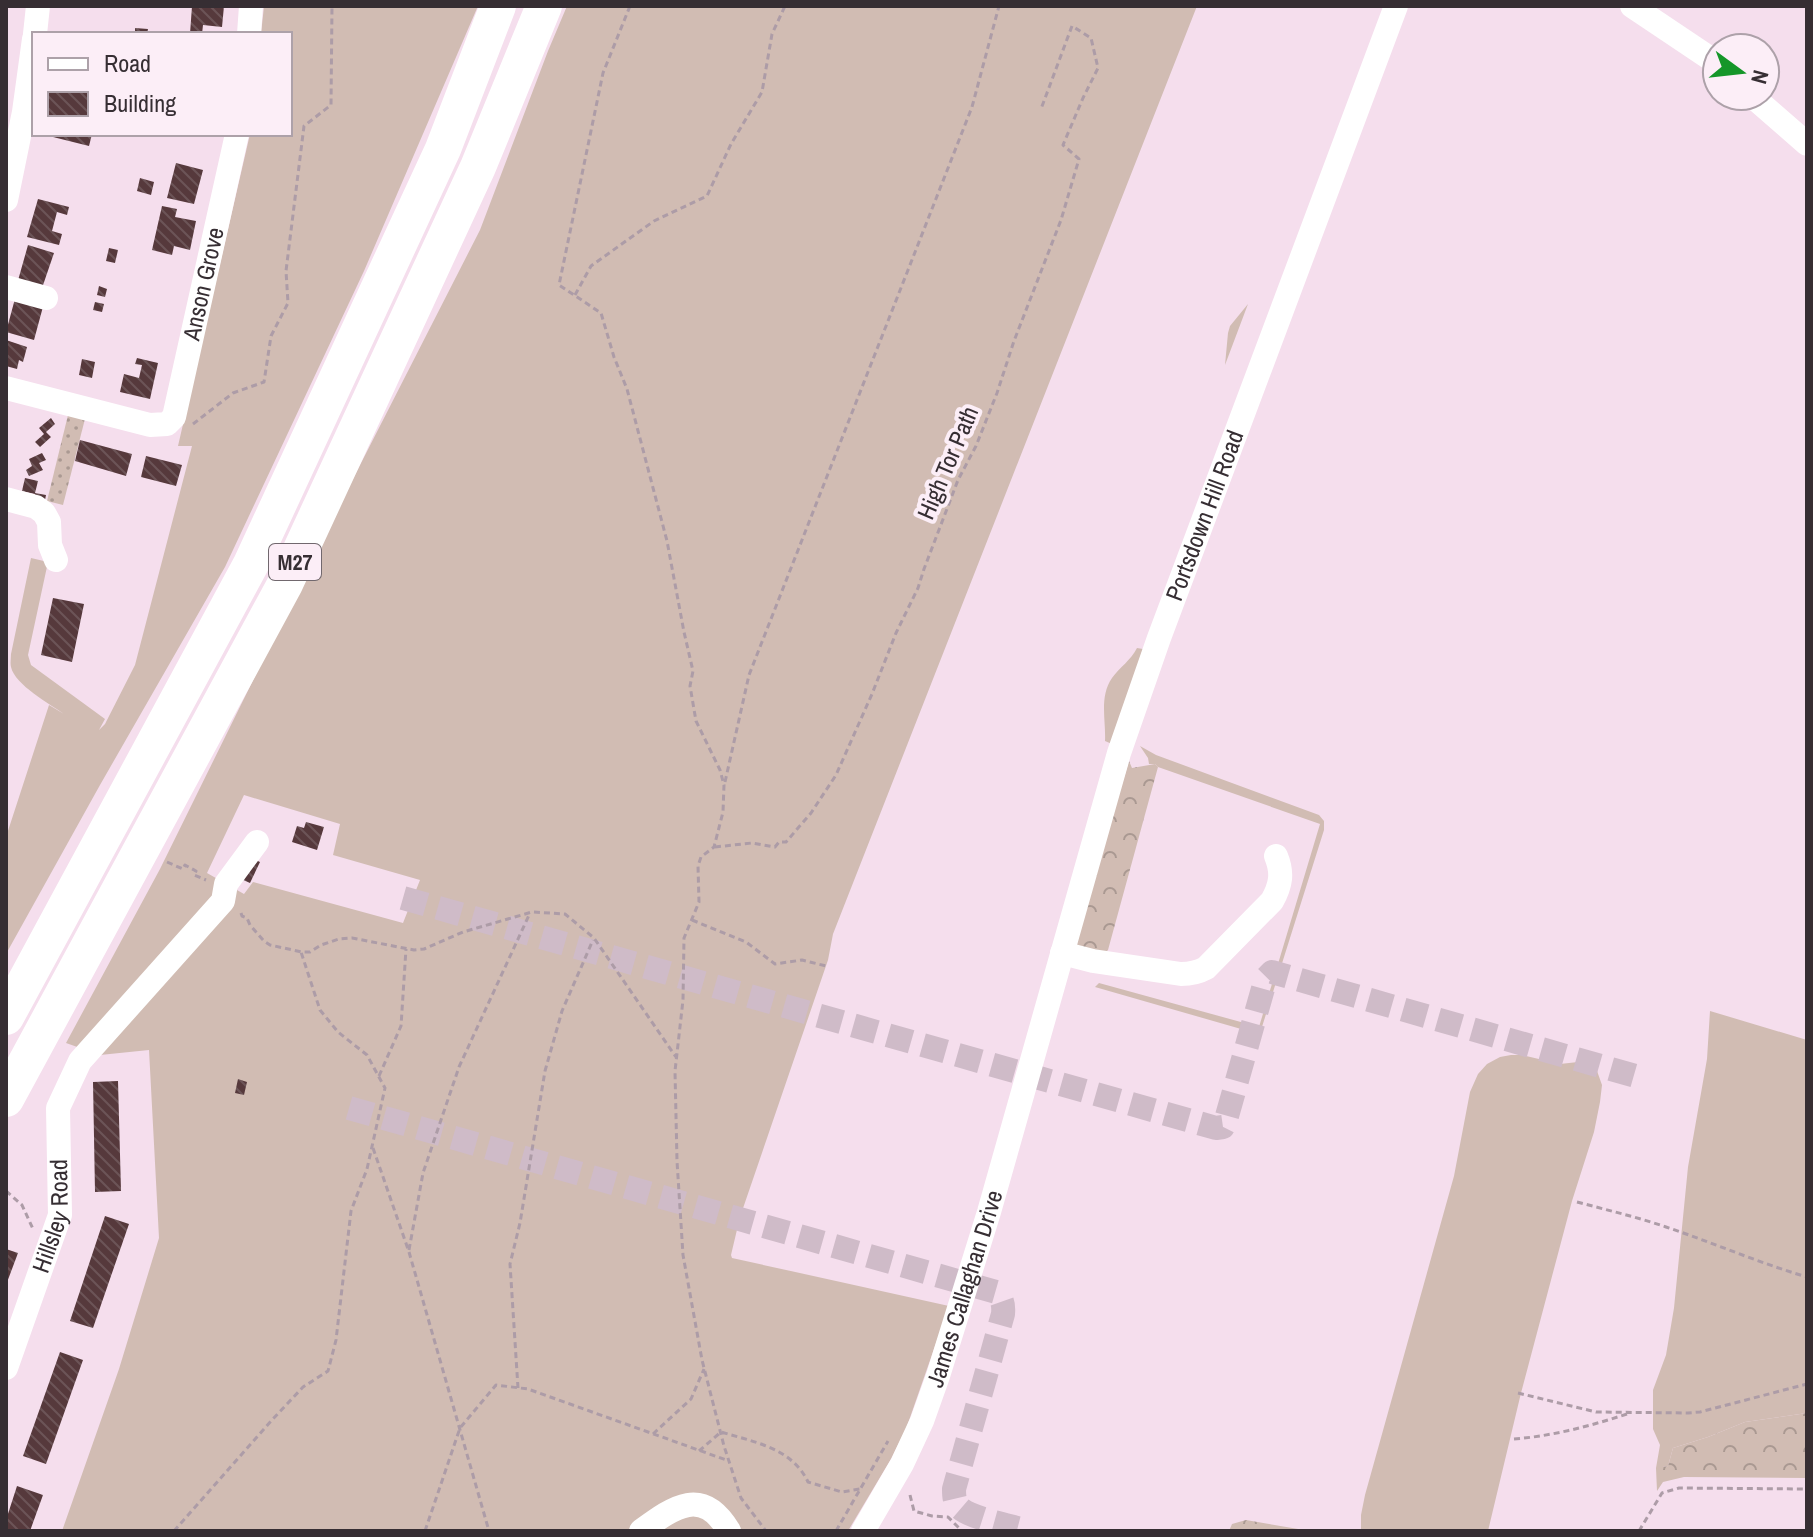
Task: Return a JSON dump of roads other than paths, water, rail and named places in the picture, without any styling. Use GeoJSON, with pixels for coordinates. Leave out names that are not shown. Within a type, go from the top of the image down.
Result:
{"type":"FeatureCollection","features":[{"type":"Feature","properties":{"kind":"highway","name":"M27"},"geometry":{"type":"LineString","coordinates":[[6,1017],[251,564],[443,149],[498,6]]}},
{"type":"Feature","properties":{"kind":"highway","name":"M27"},"geometry":{"type":"LineString","coordinates":[[6,1099],[285,584],[478,167],[544,6]]}},
{"type":"Feature","properties":{"kind":"street"},"geometry":{"type":"LineString","coordinates":[[35,32],[38,6]]}},
{"type":"Feature","properties":{"kind":"street"},"geometry":{"type":"LineString","coordinates":[[249,32],[251,6]]}},
{"type":"Feature","properties":{"kind":"street","name":"Portsdown Hill Road"},"geometry":{"type":"LineString","coordinates":[[1038,1035],[1119,753],[1159,638],[1396,6]]}},
{"type":"Feature","properties":{"kind":"street"},"geometry":{"type":"LineString","coordinates":[[1632,6],[1701,52]]}},
{"type":"Feature","properties":{"kind":"street"},"geometry":{"type":"LineString","coordinates":[[6,200],[15,110],[32,45]]}},
{"type":"Feature","properties":{"kind":"street"},"geometry":{"type":"LineString","coordinates":[[1770,112],[1807,144]]}},
{"type":"Feature","properties":{"kind":"street","name":"Anson Grove"},"geometry":{"type":"LineString","coordinates":[[6,388],[150,425],[164,424],[174,417],[237,136]]}},
{"type":"Feature","properties":{"kind":"street"},"geometry":{"type":"LineString","coordinates":[[6,287],[46,298]]}},
{"type":"Feature","properties":{"kind":"street"},"geometry":{"type":"LineString","coordinates":[[6,499],[36,507],[44,513],[49,522],[50,545],[56,560]]}},
{"type":"Feature","properties":{"kind":"street","name":"Hillsley Road"},"geometry":{"type":"LineString","coordinates":[[6,1368],[60,1215],[58,1108],[80,1061],[223,901],[226,884],[257,842]]}},
{"type":"Feature","properties":{"kind":"street"},"geometry":{"type":"LineString","coordinates":[[1062,953],[1093,961],[1181,974],[1200,972],[1272,901],[1281,876],[1276,856]]}},
{"type":"Feature","properties":{"kind":"street","name":"James Callaghan Drive"},"geometry":{"type":"LineString","coordinates":[[863,1531],[902,1464],[922,1421],[989,1212],[1038,1035]]}},
{"type":"Feature","properties":{"kind":"street"},"geometry":{"type":"LineString","coordinates":[[641,1531],[670,1511],[705,1505],[719,1516],[729,1531]]}},
{"type":"Feature","properties":{"kind":"tunnel"},"geometry":{"type":"LineString","coordinates":[[403,898],[1216,1128],[1223,1127],[1225,1123],[1266,978],[1272,972],[1639,1077]]}},
{"type":"Feature","properties":{"kind":"tunnel"},"geometry":{"type":"LineString","coordinates":[[349,1108],[996,1292],[1002,1302],[1003,1314],[954,1497],[965,1512],[1028,1531]]}}]}
